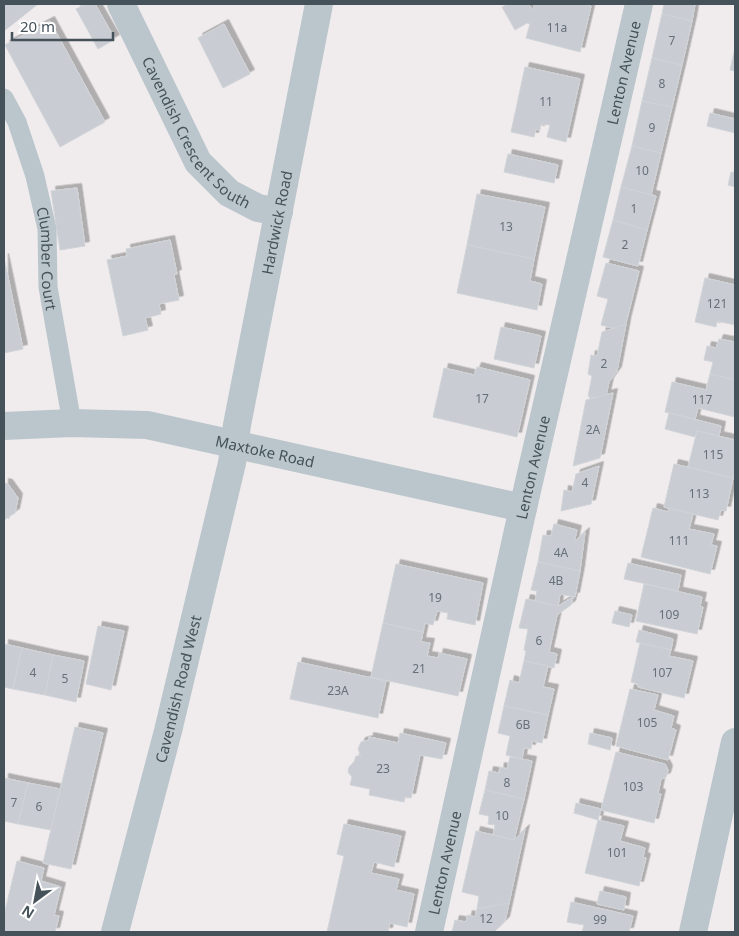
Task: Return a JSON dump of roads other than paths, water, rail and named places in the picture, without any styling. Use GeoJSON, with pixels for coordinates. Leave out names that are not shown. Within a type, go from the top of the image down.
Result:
{"type":"FeatureCollection","features":[{"type":"Feature","properties":{"kind":"street","name":"Cavendish Crescent South"},"geometry":{"type":"LineString","coordinates":[[121,4],[198,162],[229,193],[258,208],[279,212]]}},
{"type":"Feature","properties":{"kind":"street","name":"Hardwick Road"},"geometry":{"type":"LineString","coordinates":[[234,444],[319,4]]}},
{"type":"Feature","properties":{"kind":"street","name":"Lenton Avenue"},"geometry":{"type":"LineString","coordinates":[[429,932],[523,508],[639,4]]}},
{"type":"Feature","properties":{"kind":"street","name":"Maxtoke Road"},"geometry":{"type":"LineString","coordinates":[[4,426],[72,423],[147,425],[523,508]]}},
{"type":"Feature","properties":{"kind":"street","name":"Cavendish Road West"},"geometry":{"type":"LineString","coordinates":[[115,932],[168,731],[232,463],[234,444]]}},
{"type":"Feature","properties":{"kind":"street"},"geometry":{"type":"LineString","coordinates":[[693,932],[735,742]]}},
{"type":"Feature","properties":{"kind":"lane","name":"Clumber Court"},"geometry":{"type":"LineString","coordinates":[[4,98],[17,122],[35,176],[47,229],[48,287],[72,423]]}}]}
